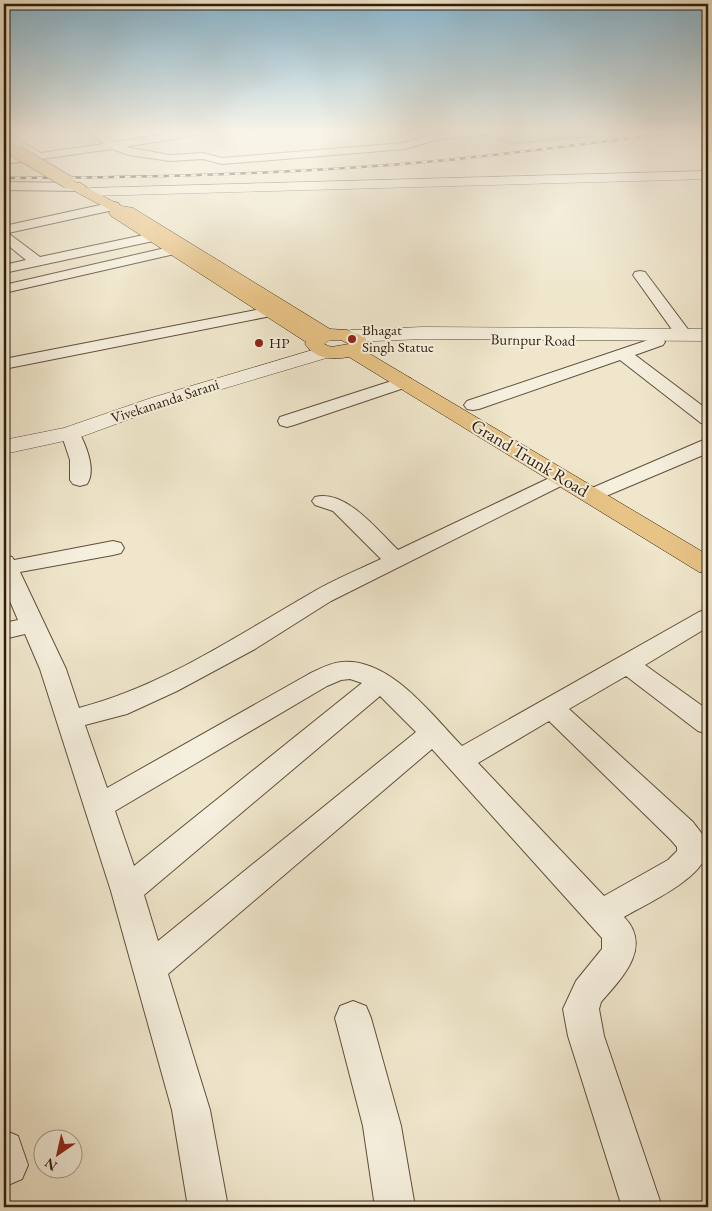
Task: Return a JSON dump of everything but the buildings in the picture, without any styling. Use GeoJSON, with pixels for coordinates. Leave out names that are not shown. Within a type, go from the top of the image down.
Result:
{"type":"FeatureCollection","features":[{"type":"Feature","properties":{"kind":"main road"},"geometry":{"type":"LineString","coordinates":[[80,188],[153,237],[321,343],[340,353],[354,344]]}},
{"type":"Feature","properties":{"kind":"main road"},"geometry":{"type":"LineString","coordinates":[[119,214],[321,343]]}},
{"type":"Feature","properties":{"kind":"main road","name":"Grand Trunk Road"},"geometry":{"type":"LineString","coordinates":[[354,344],[404,382],[708,566]]}},
{"type":"Feature","properties":{"kind":"street"},"geometry":{"type":"LineString","coordinates":[[123,188],[196,190],[281,188]]}},
{"type":"Feature","properties":{"kind":"street"},"geometry":{"type":"LineString","coordinates":[[4,230],[45,222],[119,214],[194,193],[196,190]]}},
{"type":"Feature","properties":{"kind":"street"},"geometry":{"type":"LineString","coordinates":[[45,222],[61,232]]}},
{"type":"Feature","properties":{"kind":"street"},"geometry":{"type":"LineString","coordinates":[[4,236],[37,262]]}},
{"type":"Feature","properties":{"kind":"street"},"geometry":{"type":"LineString","coordinates":[[4,268],[153,237]]}},
{"type":"Feature","properties":{"kind":"street"},"geometry":{"type":"LineString","coordinates":[[75,242],[87,250]]}},
{"type":"Feature","properties":{"kind":"street"},"geometry":{"type":"LineString","coordinates":[[4,289],[174,250]]}},
{"type":"Feature","properties":{"kind":"street"},"geometry":{"type":"LineString","coordinates":[[640,275],[684,335]]}},
{"type":"Feature","properties":{"kind":"street"},"geometry":{"type":"LineString","coordinates":[[4,347],[11,363],[272,312]]}},
{"type":"Feature","properties":{"kind":"street"},"geometry":{"type":"LineString","coordinates":[[354,344],[423,332],[708,335]]}},
{"type":"Feature","properties":{"kind":"street","name":"Burnpur Road"},"geometry":{"type":"LineString","coordinates":[[354,344],[424,339],[708,343]]}},
{"type":"Feature","properties":{"kind":"street"},"geometry":{"type":"LineString","coordinates":[[473,405],[657,342]]}},
{"type":"Feature","properties":{"kind":"street","name":"Vivekananda Sarani"},"geometry":{"type":"LineString","coordinates":[[4,432],[321,343]]}},
{"type":"Feature","properties":{"kind":"street","name":"Vivekananda Sarani"},"geometry":{"type":"LineString","coordinates":[[4,447],[70,433],[321,343]]}},
{"type":"Feature","properties":{"kind":"street"},"geometry":{"type":"LineString","coordinates":[[624,354],[708,419]]}},
{"type":"Feature","properties":{"kind":"street"},"geometry":{"type":"LineString","coordinates":[[287,421],[404,382]]}},
{"type":"Feature","properties":{"kind":"street"},"geometry":{"type":"LineString","coordinates":[[70,433],[80,460],[80,480]]}},
{"type":"Feature","properties":{"kind":"street"},"geometry":{"type":"LineString","coordinates":[[592,495],[703,448],[708,444]]}},
{"type":"Feature","properties":{"kind":"street"},"geometry":{"type":"LineString","coordinates":[[69,720],[118,707],[168,685],[246,643],[323,596],[562,478]]}},
{"type":"Feature","properties":{"kind":"street"},"geometry":{"type":"LineString","coordinates":[[322,501],[340,507],[395,560]]}},
{"type":"Feature","properties":{"kind":"street"},"geometry":{"type":"LineString","coordinates":[[113,548],[5,565],[18,628],[53,669],[127,890],[190,1110],[208,1207]]}},
{"type":"Feature","properties":{"kind":"street"},"geometry":{"type":"LineString","coordinates":[[459,761],[708,617]]}},
{"type":"Feature","properties":{"kind":"street"},"geometry":{"type":"LineString","coordinates":[[627,664],[708,724]]}},
{"type":"Feature","properties":{"kind":"street"},"geometry":{"type":"LineString","coordinates":[[98,807],[318,680],[339,671],[359,671],[380,682],[408,706],[618,933],[619,953],[588,992],[580,1010],[586,1036],[642,1207]]}},
{"type":"Feature","properties":{"kind":"street"},"geometry":{"type":"LineString","coordinates":[[127,890],[380,682]]}},
{"type":"Feature","properties":{"kind":"street"},"geometry":{"type":"LineString","coordinates":[[551,708],[682,831],[692,844],[692,856],[679,869],[600,914]]}},
{"type":"Feature","properties":{"kind":"street"},"geometry":{"type":"LineString","coordinates":[[150,968],[433,733]]}},
{"type":"Feature","properties":{"kind":"street"},"geometry":{"type":"LineString","coordinates":[[353,1018],[382,1126],[395,1207]]}},
{"type":"Feature","properties":{"kind":"place","name":"Bhagat Singh Statue"},"geometry":{"type":"Point","coordinates":[352,339]}},
{"type":"Feature","properties":{"kind":"place","name":"HP"},"geometry":{"type":"Point","coordinates":[259,343]}}]}
